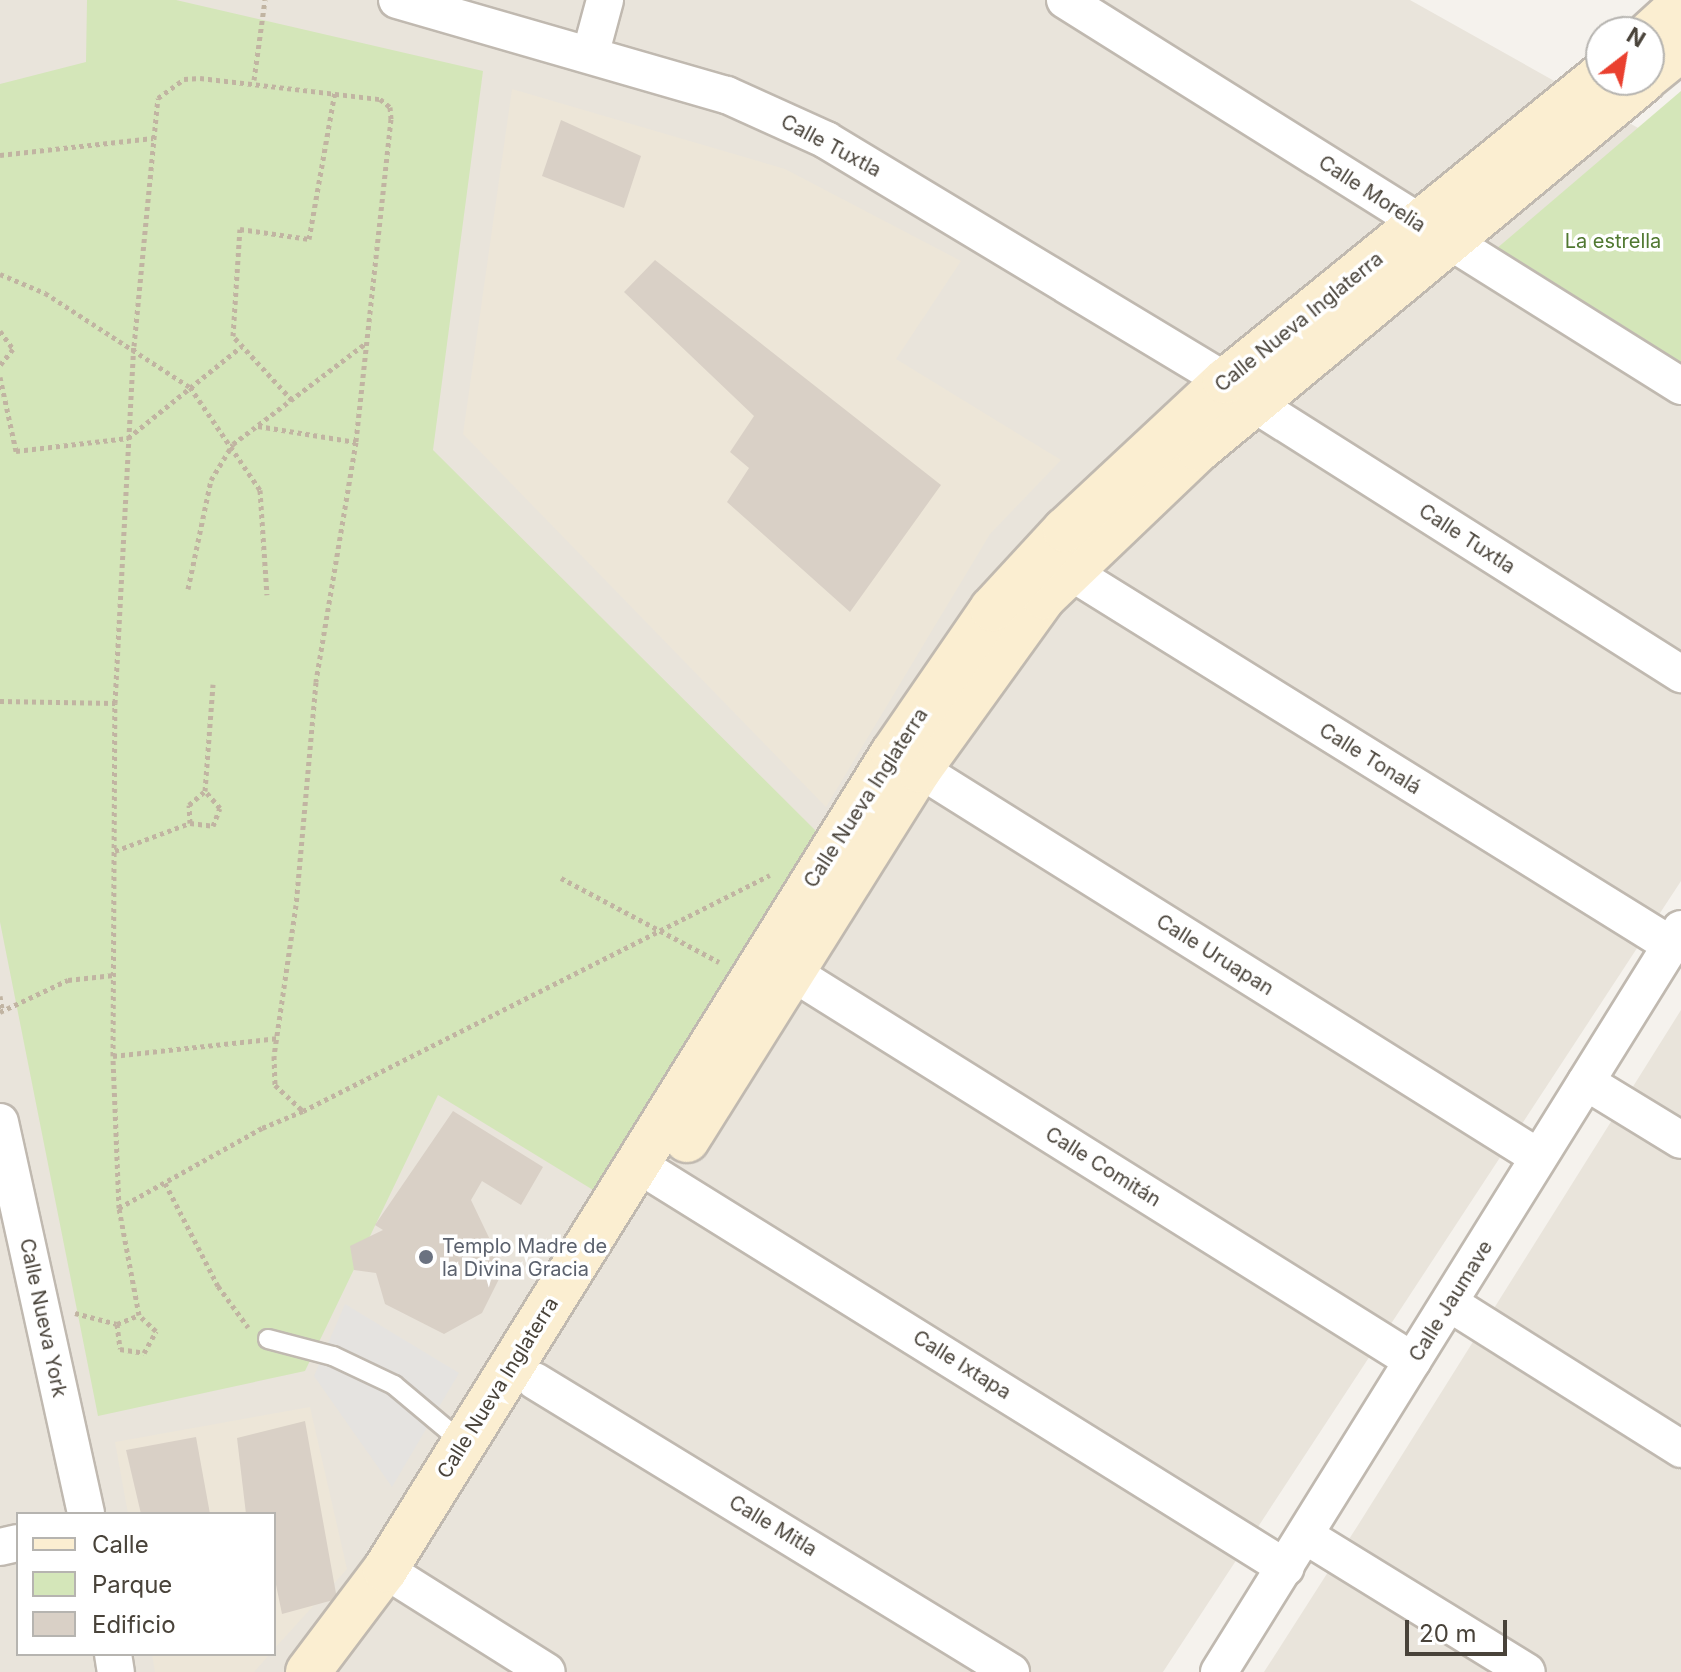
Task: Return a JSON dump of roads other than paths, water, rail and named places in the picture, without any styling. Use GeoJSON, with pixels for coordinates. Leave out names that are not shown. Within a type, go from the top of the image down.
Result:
{"type":"FeatureCollection","features":[{"type":"Feature","properties":{"kind":"street","name":"Calle Tuxtla"},"geometry":{"type":"LineString","coordinates":[[397,0],[591,52],[727,95],[826,140],[1239,392],[1681,674]]}},
{"type":"Feature","properties":{"kind":"street"},"geometry":{"type":"LineString","coordinates":[[591,52],[605,0]]}},
{"type":"Feature","properties":{"kind":"street","name":"Calle Morelia"},"geometry":{"type":"LineString","coordinates":[[1065,0],[1433,234],[1681,386]]}},
{"type":"Feature","properties":{"kind":"street","name":"Calle Nueva Inglaterra"},"geometry":{"type":"LineString","coordinates":[[1433,234],[1585,90]]}},
{"type":"Feature","properties":{"kind":"street","name":"Calle Nueva Inglaterra"},"geometry":{"type":"LineString","coordinates":[[349,1672],[463,1443],[650,1171],[906,761],[970,638],[1016,582],[1239,392],[1433,234],[1622,96]]}},
{"type":"Feature","properties":{"kind":"street","name":"Calle Nueva Inglaterra"},"geometry":{"type":"LineString","coordinates":[[772,977],[832,851],[1069,571],[1239,392]]}},
{"type":"Feature","properties":{"kind":"street","name":"Calle Tonalá"},"geometry":{"type":"LineString","coordinates":[[1069,571],[1676,937]]}},
{"type":"Feature","properties":{"kind":"street","name":"Calle Uruapan"},"geometry":{"type":"LineString","coordinates":[[906,761],[1538,1157]]}},
{"type":"Feature","properties":{"kind":"street","name":"Calle Jaumave"},"geometry":{"type":"LineString","coordinates":[[1219,1672],[1451,1304],[1538,1157],[1676,937]]}},
{"type":"Feature","properties":{"kind":"street","name":"Calle Comitán"},"geometry":{"type":"LineString","coordinates":[[772,977],[1413,1361]]}},
{"type":"Feature","properties":{"kind":"street"},"geometry":{"type":"LineString","coordinates":[[1586,1082],[1681,1140]]}},
{"type":"Feature","properties":{"kind":"street","name":"Calle Nueva York"},"geometry":{"type":"LineString","coordinates":[[0,1122],[16,1267],[85,1512]]}},
{"type":"Feature","properties":{"kind":"street","name":"Calle Nueva Inglaterra"},"geometry":{"type":"LineString","coordinates":[[308,1672],[397,1577],[535,1381],[650,1171]]}},
{"type":"Feature","properties":{"kind":"street","name":"Calle Ixtapa"},"geometry":{"type":"LineString","coordinates":[[650,1171],[1286,1568]]}},
{"type":"Feature","properties":{"kind":"street"},"geometry":{"type":"LineString","coordinates":[[1451,1304],[1681,1449]]}},
{"type":"Feature","properties":{"kind":"street","name":"Calle Mitla"},"geometry":{"type":"LineString","coordinates":[[535,1381],[1011,1672]]}},
{"type":"Feature","properties":{"kind":"street"},"geometry":{"type":"LineString","coordinates":[[1306,1536],[1527,1672]]}},
{"type":"Feature","properties":{"kind":"street"},"geometry":{"type":"LineString","coordinates":[[397,1577],[547,1672]]}},
{"type":"Feature","properties":{"kind":"lane"},"geometry":{"type":"LineString","coordinates":[[268,1339],[333,1356],[394,1385],[463,1443]]}},
{"type":"Feature","properties":{"kind":"place","name":"Templo Madre de la Divina Gracia"},"geometry":{"type":"Point","coordinates":[426,1257]}},
{"type":"Feature","properties":{"kind":"park label","name":"La estrella"},"geometry":{"type":"Point","coordinates":[1613,241]}}]}
